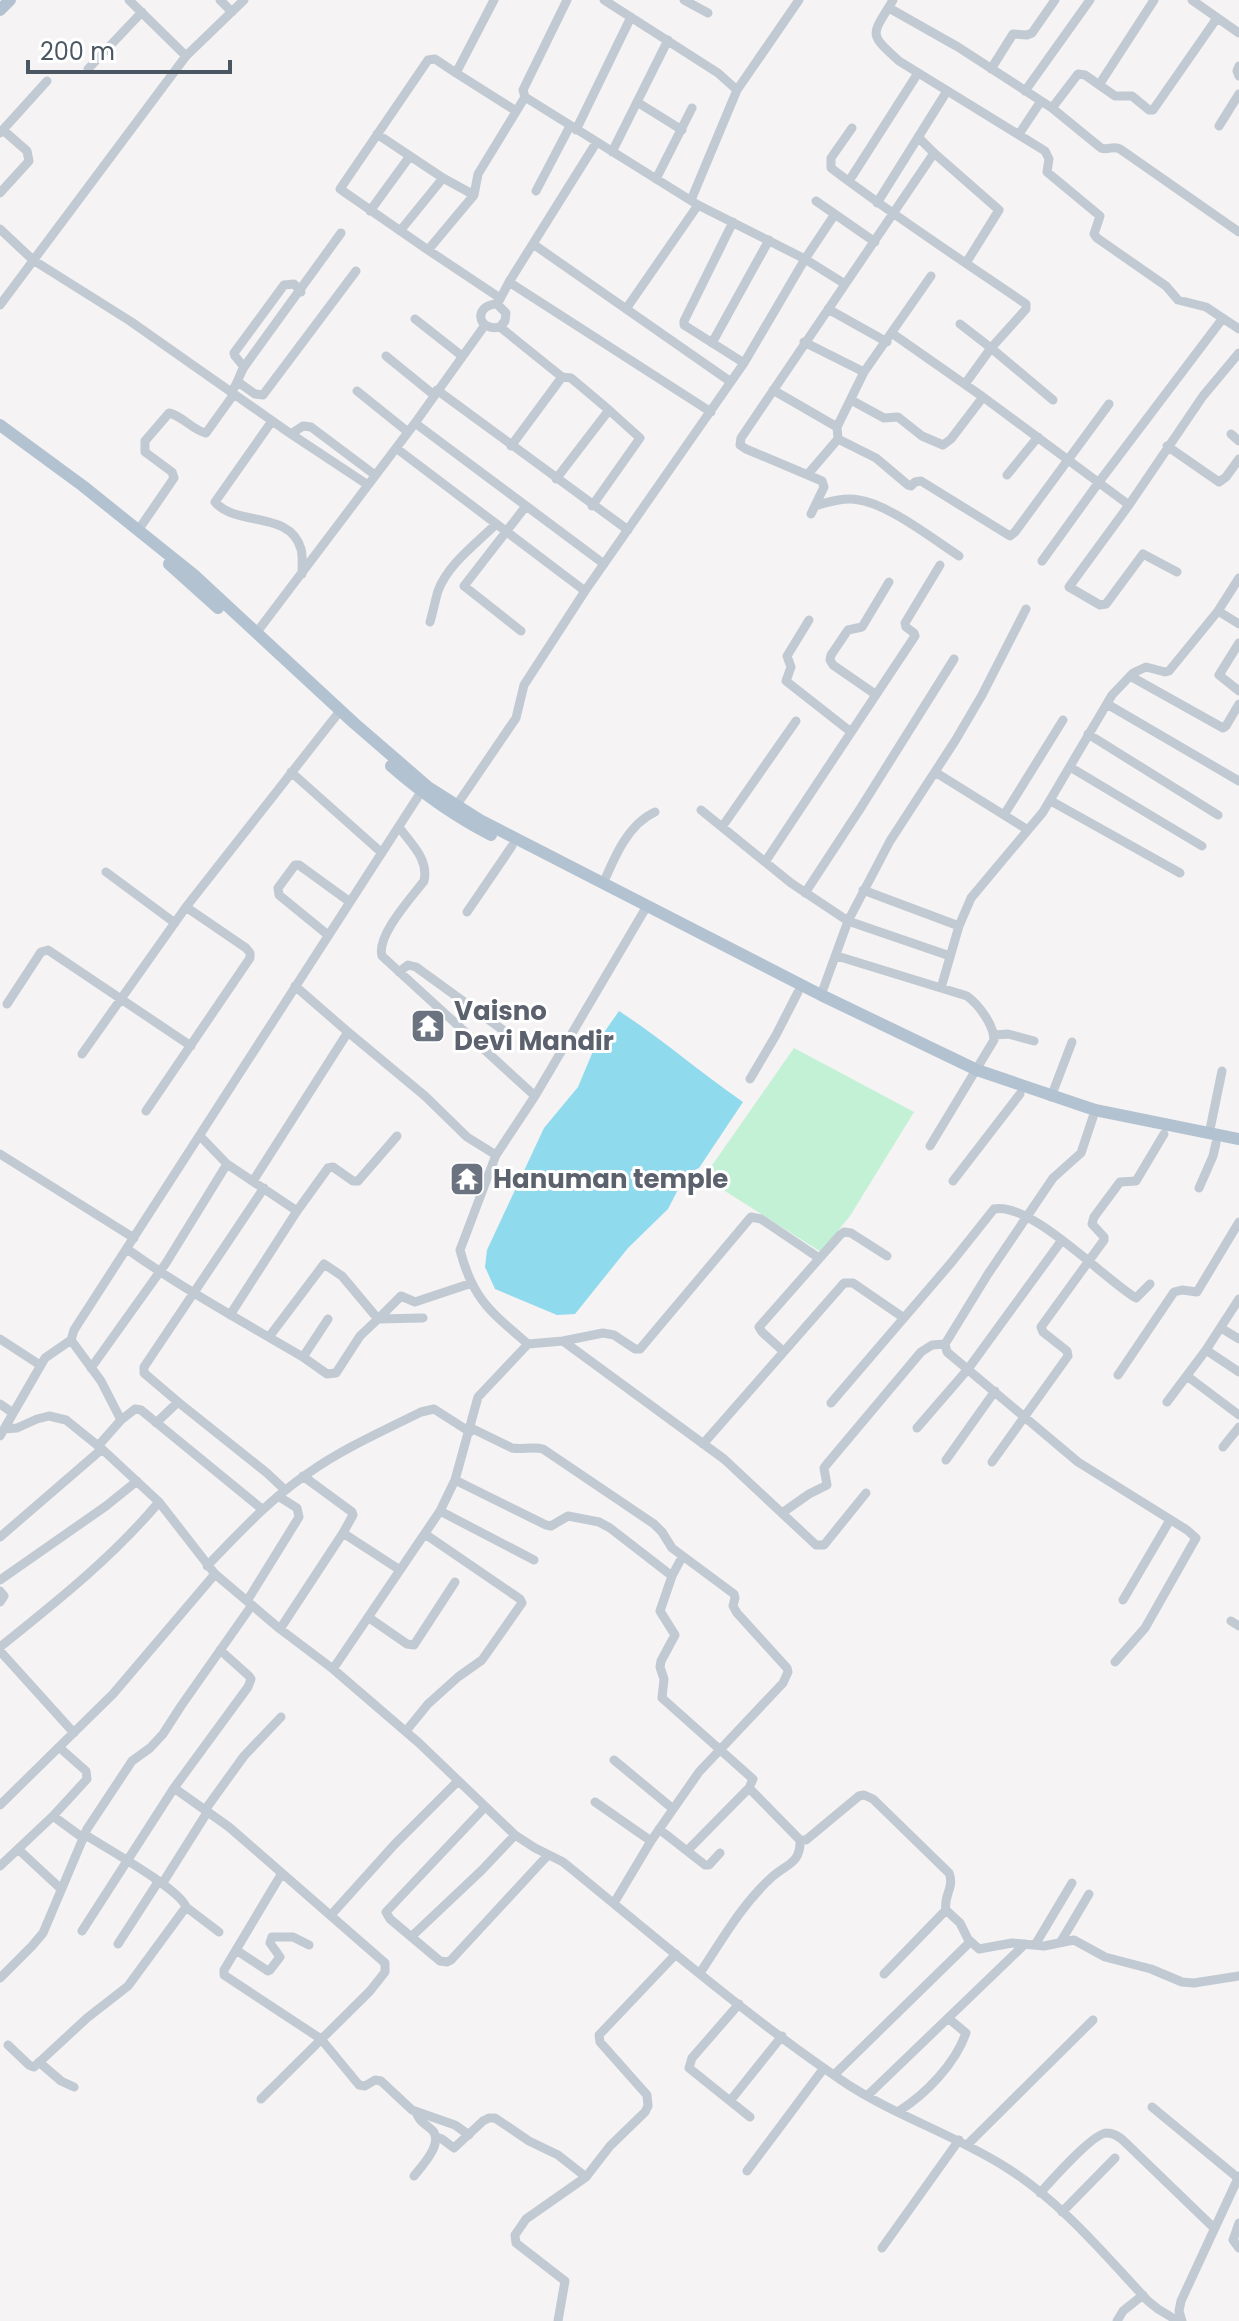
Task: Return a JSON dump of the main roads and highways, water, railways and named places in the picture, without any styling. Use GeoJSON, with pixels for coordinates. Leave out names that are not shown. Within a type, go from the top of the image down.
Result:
{"type":"FeatureCollection","features":[{"type":"Feature","properties":{"kind":"main road"},"geometry":{"type":"LineString","coordinates":[[0,10],[10,0]]}},
{"type":"Feature","properties":{"kind":"main road"},"geometry":{"type":"LineString","coordinates":[[0,425],[139,529],[194,575],[354,723],[454,810],[480,820],[603,884],[798,992],[1020,1094],[1093,1117],[1164,1134],[1239,1139]]}},
{"type":"Feature","properties":{"kind":"main road"},"geometry":{"type":"LineString","coordinates":[[0,434],[134,534],[421,792],[512,846],[975,1073],[1051,1097],[1239,1147]]}},
{"type":"Feature","properties":{"kind":"water"},"geometry":{"type":"Polygon","coordinates":[[[619,1011],[743,1102],[699,1168],[686,1174],[668,1209],[628,1248],[575,1314],[557,1315],[495,1289],[485,1267],[487,1250],[544,1128],[578,1087],[596,1044],[619,1011]]]}},
{"type":"Feature","properties":{"kind":"place","name":"Vaisno Devi Mandir"},"geometry":{"type":"Point","coordinates":[428,1026]}},
{"type":"Feature","properties":{"kind":"place","name":"Hanuman temple"},"geometry":{"type":"Point","coordinates":[467,1179]}}]}
